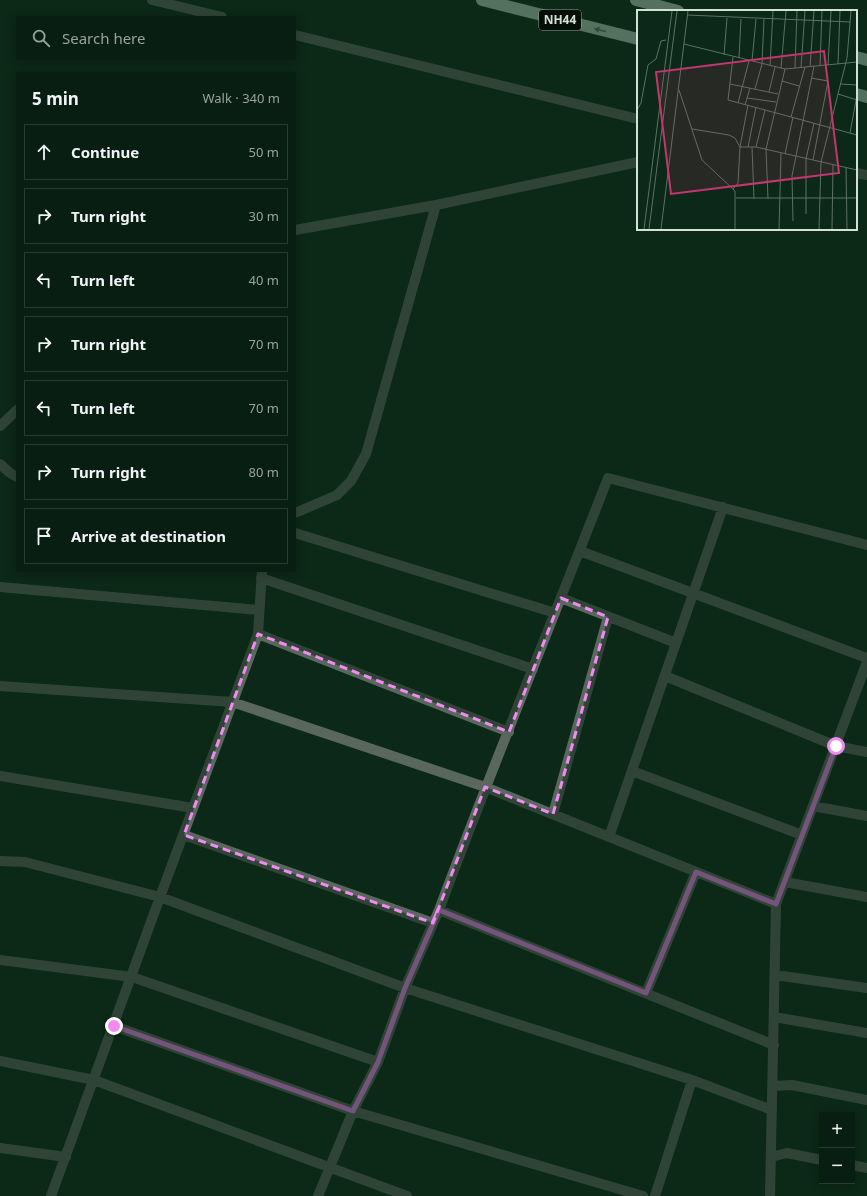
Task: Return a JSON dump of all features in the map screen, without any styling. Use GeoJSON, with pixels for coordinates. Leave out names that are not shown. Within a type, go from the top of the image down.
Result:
{"type":"FeatureCollection","features":[{"type":"Feature","properties":{"kind":"highway","name":"NH44"},"geometry":{"type":"LineString","coordinates":[[482,0],[637,39]]}},
{"type":"Feature","properties":{"kind":"highway"},"geometry":{"type":"LineString","coordinates":[[636,0],[674,10]]}},
{"type":"Feature","properties":{"kind":"highway"},"geometry":{"type":"LineString","coordinates":[[857,57],[867,60]]}},
{"type":"Feature","properties":{"kind":"highway"},"geometry":{"type":"LineString","coordinates":[[857,94],[867,97]]}},
{"type":"Feature","properties":{"kind":"street"},"geometry":{"type":"LineString","coordinates":[[152,0],[218,16]]}},
{"type":"Feature","properties":{"kind":"street"},"geometry":{"type":"LineString","coordinates":[[296,35],[637,119]]}},
{"type":"Feature","properties":{"kind":"street"},"geometry":{"type":"LineString","coordinates":[[296,230],[436,205],[637,162]]}},
{"type":"Feature","properties":{"kind":"street"},"geometry":{"type":"LineString","coordinates":[[857,173],[867,176]]}},
{"type":"Feature","properties":{"kind":"street"},"geometry":{"type":"LineString","coordinates":[[296,513],[337,495],[351,481],[366,454],[436,205]]}},
{"type":"Feature","properties":{"kind":"street"},"geometry":{"type":"LineString","coordinates":[[0,426],[16,411]]}},
{"type":"Feature","properties":{"kind":"street"},"geometry":{"type":"LineString","coordinates":[[0,464],[16,476]]}},
{"type":"Feature","properties":{"kind":"street"},"geometry":{"type":"LineString","coordinates":[[318,1196],[353,1111],[378,1062],[405,988],[439,910],[485,787],[509,732],[608,478],[867,545]]}},
{"type":"Feature","properties":{"kind":"street"},"geometry":{"type":"LineString","coordinates":[[609,837],[723,507]]}},
{"type":"Feature","properties":{"kind":"street"},"geometry":{"type":"LineString","coordinates":[[296,532],[555,613]]}},
{"type":"Feature","properties":{"kind":"street"},"geometry":{"type":"LineString","coordinates":[[580,551],[867,658]]}},
{"type":"Feature","properties":{"kind":"street"},"geometry":{"type":"LineString","coordinates":[[52,1196],[160,897],[258,634],[262,574],[533,669]]}},
{"type":"Feature","properties":{"kind":"street"},"geometry":{"type":"LineString","coordinates":[[0,587],[259,610]]}},
{"type":"Feature","properties":{"kind":"street"},"geometry":{"type":"LineString","coordinates":[[561,598],[676,643]]}},
{"type":"Feature","properties":{"kind":"street"},"geometry":{"type":"LineString","coordinates":[[552,814],[608,617]]}},
{"type":"Feature","properties":{"kind":"street"},"geometry":{"type":"LineString","coordinates":[[258,634],[509,732]]}},
{"type":"Feature","properties":{"kind":"street"},"geometry":{"type":"LineString","coordinates":[[770,1196],[776,904],[836,746],[864,680],[867,662]]}},
{"type":"Feature","properties":{"kind":"street"},"geometry":{"type":"LineString","coordinates":[[665,676],[836,746],[867,752]]}},
{"type":"Feature","properties":{"kind":"street"},"geometry":{"type":"LineString","coordinates":[[0,686],[232,702],[485,787],[776,904]]}},
{"type":"Feature","properties":{"kind":"street"},"geometry":{"type":"LineString","coordinates":[[632,771],[802,835]]}},
{"type":"Feature","properties":{"kind":"street"},"geometry":{"type":"LineString","coordinates":[[0,776],[193,808]]}},
{"type":"Feature","properties":{"kind":"street"},"geometry":{"type":"LineString","coordinates":[[813,806],[867,816]]}},
{"type":"Feature","properties":{"kind":"street"},"geometry":{"type":"LineString","coordinates":[[184,835],[433,923]]}},
{"type":"Feature","properties":{"kind":"street"},"geometry":{"type":"LineString","coordinates":[[0,861],[25,862],[160,897],[405,988],[692,1080],[772,1110]]}},
{"type":"Feature","properties":{"kind":"street"},"geometry":{"type":"LineString","coordinates":[[646,993],[696,872]]}},
{"type":"Feature","properties":{"kind":"street"},"geometry":{"type":"LineString","coordinates":[[785,882],[867,898]]}},
{"type":"Feature","properties":{"kind":"street"},"geometry":{"type":"LineString","coordinates":[[439,910],[774,1044]]}},
{"type":"Feature","properties":{"kind":"street"},"geometry":{"type":"LineString","coordinates":[[0,960],[132,977],[378,1062]]}},
{"type":"Feature","properties":{"kind":"street"},"geometry":{"type":"LineString","coordinates":[[775,975],[867,988]]}},
{"type":"Feature","properties":{"kind":"street"},"geometry":{"type":"LineString","coordinates":[[774,1017],[867,1033]]}},
{"type":"Feature","properties":{"kind":"street"},"geometry":{"type":"LineString","coordinates":[[114,1026],[353,1111],[643,1196]]}},
{"type":"Feature","properties":{"kind":"street"},"geometry":{"type":"LineString","coordinates":[[0,1062],[94,1080],[407,1196]]}},
{"type":"Feature","properties":{"kind":"street"},"geometry":{"type":"LineString","coordinates":[[654,1196],[692,1080]]}},
{"type":"Feature","properties":{"kind":"street"},"geometry":{"type":"LineString","coordinates":[[773,1086],[792,1086],[867,1100]]}},
{"type":"Feature","properties":{"kind":"street"},"geometry":{"type":"LineString","coordinates":[[0,1148],[66,1157]]}},
{"type":"Feature","properties":{"kind":"street"},"geometry":{"type":"LineString","coordinates":[[771,1157],[787,1153],[819,1159]]}},
{"type":"Feature","properties":{"kind":"street"},"geometry":{"type":"LineString","coordinates":[[855,1166],[867,1168]]}},
{"type":"Feature","properties":{"kind":"highlighted area"},"geometry":{"type":"Polygon","coordinates":[[[561,598],[608,617],[553,814],[485,787],[433,923],[184,835],[258,634],[509,732],[561,598]]]}},
{"type":"Feature","properties":{"kind":"route"},"geometry":{"type":"LineString","coordinates":[[114,1026],[353,1111],[378,1062],[405,988],[439,910],[646,993],[696,872],[776,904],[836,746]]}}]}
